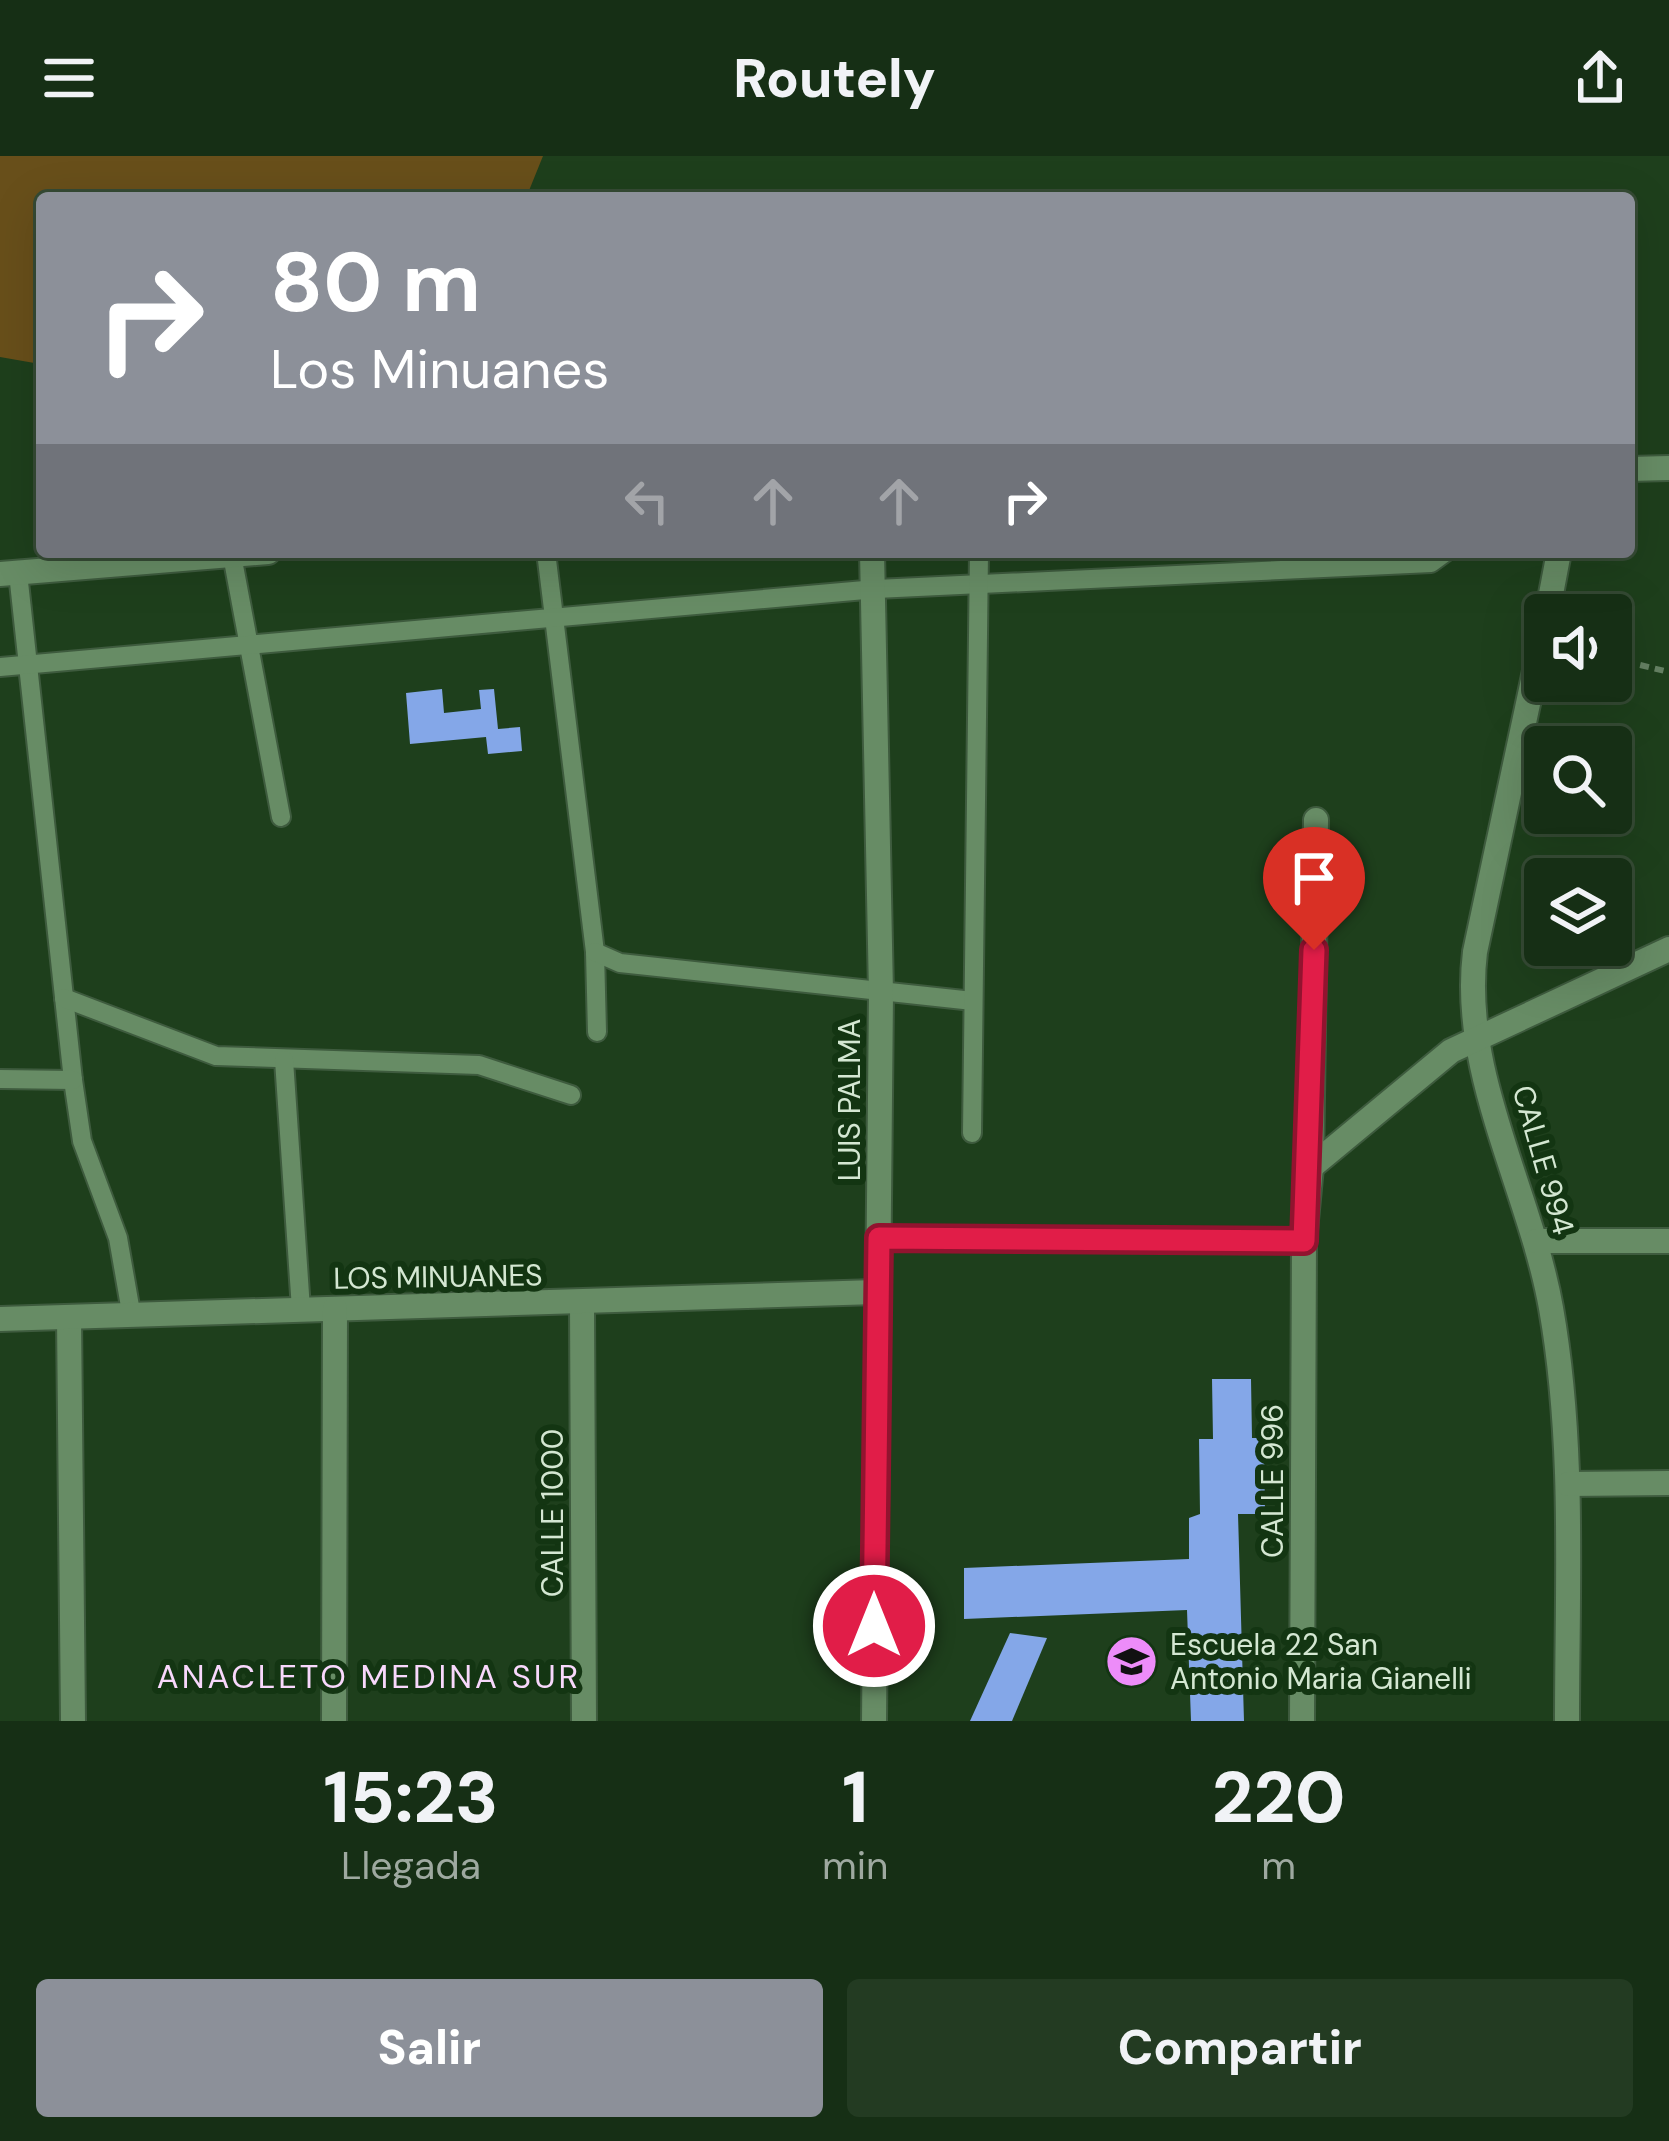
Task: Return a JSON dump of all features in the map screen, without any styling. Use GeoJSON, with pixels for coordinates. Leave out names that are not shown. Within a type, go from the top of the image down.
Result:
{"type":"FeatureCollection","features":[{"type":"Feature","properties":{"kind":"street"},"geometry":{"type":"LineString","coordinates":[[1635,470],[1669,468]]}},
{"type":"Feature","properties":{"kind":"street"},"geometry":{"type":"LineString","coordinates":[[9,574],[197,558]]}},
{"type":"Feature","properties":{"kind":"street","name":"LUIS PALMA"},"geometry":{"type":"LineString","coordinates":[[873,558],[877,589],[881,993],[874,1721]]}},
{"type":"Feature","properties":{"kind":"street"},"geometry":{"type":"LineString","coordinates":[[1551,594],[1558,558]]}},
{"type":"Feature","properties":{"kind":"street","name":"CALLE 994"},"geometry":{"type":"LineString","coordinates":[[1528,702],[1474,952],[1470,1005],[1475,1037],[1536,1241],[1561,1370],[1568,1484],[1567,1721]]}},
{"type":"Feature","properties":{"kind":"street","name":"CALLE 996"},"geometry":{"type":"LineString","coordinates":[[1302,1721],[1304,1241],[1310,1167],[1316,820]]}},
{"type":"Feature","properties":{"kind":"street"},"geometry":{"type":"LineString","coordinates":[[1310,1167],[1475,1037],[1669,950]]}},
{"type":"Feature","properties":{"kind":"street"},"geometry":{"type":"LineString","coordinates":[[879,1238],[1304,1241]]}},
{"type":"Feature","properties":{"kind":"street"},"geometry":{"type":"LineString","coordinates":[[1536,1241],[1669,1241]]}},
{"type":"Feature","properties":{"kind":"street","name":"LOS MINUANES"},"geometry":{"type":"LineString","coordinates":[[0,1319],[131,1312],[582,1305],[876,1292]]}},
{"type":"Feature","properties":{"kind":"street","name":"CALLE 1000"},"geometry":{"type":"LineString","coordinates":[[582,1305],[584,1721]]}},
{"type":"Feature","properties":{"kind":"street"},"geometry":{"type":"LineString","coordinates":[[334,1721],[335,1309]]}},
{"type":"Feature","properties":{"kind":"street"},"geometry":{"type":"LineString","coordinates":[[69,1317],[73,1721]]}},
{"type":"Feature","properties":{"kind":"street"},"geometry":{"type":"LineString","coordinates":[[1568,1484],[1669,1483]]}},
{"type":"Feature","properties":{"kind":"lane"},"geometry":{"type":"LineString","coordinates":[[232,558],[281,817]]}},
{"type":"Feature","properties":{"kind":"lane"},"geometry":{"type":"LineString","coordinates":[[547,558],[595,952],[597,1032]]}},
{"type":"Feature","properties":{"kind":"lane"},"geometry":{"type":"LineString","coordinates":[[972,1133],[980,558]]}},
{"type":"Feature","properties":{"kind":"lane"},"geometry":{"type":"LineString","coordinates":[[0,667],[877,589],[1431,563],[1438,558]]}},
{"type":"Feature","properties":{"kind":"lane"},"geometry":{"type":"LineString","coordinates":[[9,574],[25,664],[82,1141],[118,1238],[131,1312]]}},
{"type":"Feature","properties":{"kind":"lane"},"geometry":{"type":"LineString","coordinates":[[595,952],[620,963],[973,1001]]}},
{"type":"Feature","properties":{"kind":"lane"},"geometry":{"type":"LineString","coordinates":[[64,998],[216,1056],[479,1065],[571,1095]]}},
{"type":"Feature","properties":{"kind":"lane"},"geometry":{"type":"LineString","coordinates":[[284,1060],[301,1309]]}},
{"type":"Feature","properties":{"kind":"lane"},"geometry":{"type":"LineString","coordinates":[[0,1079],[73,1080]]}},
{"type":"Feature","properties":{"kind":"path"},"geometry":{"type":"LineString","coordinates":[[1632,663],[1669,672]]}},
{"type":"Feature","properties":{"kind":"shaded area"},"geometry":{"type":"Polygon","coordinates":[[[0,156],[543,156],[528,192],[36,192],[36,363],[0,357],[0,156]]]}},
{"type":"Feature","properties":{"kind":"building"},"geometry":{"type":"Polygon","coordinates":[[[442,689],[444,713],[481,709],[479,690],[494,689],[498,729],[520,727],[522,751],[488,754],[486,737],[410,744],[406,693],[442,689]]]}},
{"type":"Feature","properties":{"kind":"building"},"geometry":{"type":"Polygon","coordinates":[[[1212,1379],[1251,1379],[1252,1438],[1264,1438],[1265,1514],[1238,1514],[1244,1721],[1191,1721],[1187,1610],[964,1619],[964,1568],[1189,1559],[1189,1518],[1200,1514],[1199,1439],[1213,1439],[1212,1379]]]}},
{"type":"Feature","properties":{"kind":"building"},"geometry":{"type":"Polygon","coordinates":[[[1010,1633],[1047,1638],[1012,1721],[970,1721],[1010,1633]]]}},
{"type":"Feature","properties":{"kind":"place","name":"Escuela 22 San Antonio Maria Gianelli"},"geometry":{"type":"Point","coordinates":[1131,1662]}},
{"type":"Feature","properties":{"kind":"district","name":"ANACLETO MEDINA SUR"},"geometry":{"type":"Point","coordinates":[369,1676]}},
{"type":"Feature","properties":{"kind":"route"},"geometry":{"type":"LineString","coordinates":[[874,1626],[879,1238],[1304,1241],[1314,950]]}}]}
